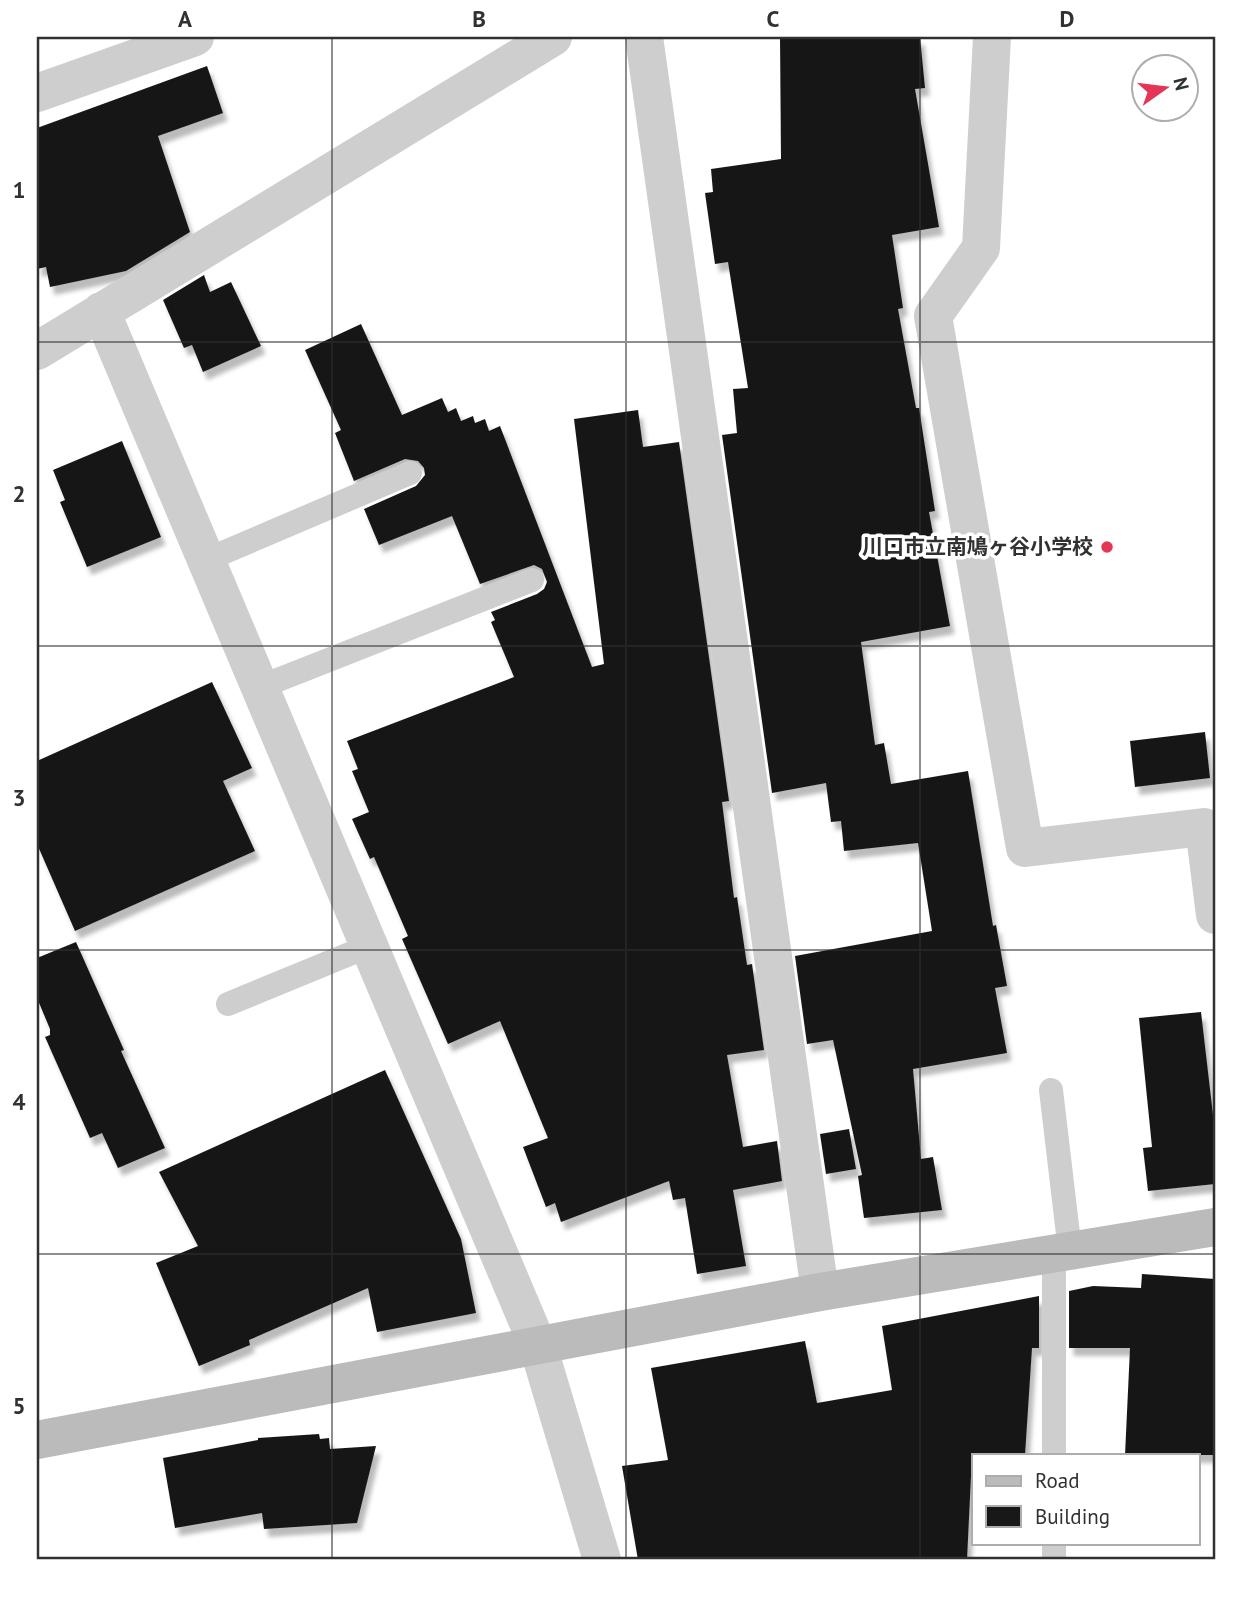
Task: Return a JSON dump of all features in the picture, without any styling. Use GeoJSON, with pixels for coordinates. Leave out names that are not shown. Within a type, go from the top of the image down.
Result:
{"type":"FeatureCollection","features":[{"type":"Feature","properties":{"kind":"street"},"geometry":{"type":"LineString","coordinates":[[37,351],[553,37]]}},
{"type":"Feature","properties":{"kind":"street"},"geometry":{"type":"LineString","coordinates":[[644,37],[820,1292]]}},
{"type":"Feature","properties":{"kind":"street"},"geometry":{"type":"LineString","coordinates":[[992,37],[981,248],[933,316],[1025,848],[1204,827],[1215,915]]}},
{"type":"Feature","properties":{"kind":"street"},"geometry":{"type":"LineString","coordinates":[[37,93],[169,41]]}},
{"type":"Feature","properties":{"kind":"street"},"geometry":{"type":"LineString","coordinates":[[101,311],[538,1346],[602,1560]]}},
{"type":"Feature","properties":{"kind":"street"},"geometry":{"type":"LineString","coordinates":[[37,1440],[820,1292],[1215,1227]]}},
{"type":"Feature","properties":{"kind":"lane"},"geometry":{"type":"LineString","coordinates":[[206,559],[410,473]]}},
{"type":"Feature","properties":{"kind":"lane"},"geometry":{"type":"LineString","coordinates":[[260,687],[532,580]]}},
{"type":"Feature","properties":{"kind":"lane"},"geometry":{"type":"LineString","coordinates":[[228,1004],[369,946]]}},
{"type":"Feature","properties":{"kind":"lane"},"geometry":{"type":"LineString","coordinates":[[1051,1090],[1062,1252],[1054,1454]]}},
{"type":"Feature","properties":{"kind":"building"},"geometry":{"type":"Polygon","coordinates":[[[780,37],[920,37],[925,88],[915,89],[939,227],[892,235],[903,308],[898,309],[916,408],[919,408],[935,511],[929,512],[950,626],[861,642],[875,745],[884,743],[891,784],[968,771],[993,926],[996,925],[1007,986],[995,988],[1007,1053],[913,1069],[921,1159],[933,1157],[942,1210],[864,1218],[858,1176],[862,1175],[833,1040],[807,1044],[795,956],[932,931],[918,843],[844,851],[841,821],[831,822],[826,783],[772,793],[722,435],[737,433],[733,389],[748,388],[728,262],[715,264],[705,193],[713,192],[711,169],[781,159],[780,37]]]}},
{"type":"Feature","properties":{"kind":"building"},"geometry":{"type":"Polygon","coordinates":[[[207,66],[223,113],[158,136],[190,232],[126,271],[50,287],[46,267],[37,269],[37,128],[207,66]]]}},
{"type":"Feature","properties":{"kind":"building"},"geometry":{"type":"Polygon","coordinates":[[[204,275],[210,292],[231,282],[261,346],[203,372],[192,345],[184,348],[163,300],[204,275]]]}},
{"type":"Feature","properties":{"kind":"building"},"geometry":{"type":"Polygon","coordinates":[[[361,324],[402,415],[442,398],[448,412],[456,408],[461,421],[473,416],[475,423],[485,419],[489,431],[500,426],[592,667],[604,664],[574,419],[638,410],[643,447],[679,442],[729,801],[722,802],[734,898],[737,897],[747,965],[752,964],[764,1050],[727,1055],[743,1147],[777,1141],[782,1181],[733,1190],[746,1266],[697,1274],[685,1198],[673,1200],[669,1181],[561,1222],[555,1203],[546,1207],[523,1147],[548,1138],[500,1021],[448,1044],[402,939],[408,936],[374,857],[370,859],[352,819],[369,812],[352,771],[358,769],[347,741],[514,677],[491,622],[495,620],[491,612],[537,594],[544,589],[547,582],[542,569],[534,565],[480,584],[452,516],[379,545],[364,509],[416,486],[425,475],[424,468],[418,461],[405,459],[354,481],[335,433],[341,430],[305,350],[361,324]]]}},
{"type":"Feature","properties":{"kind":"building"},"geometry":{"type":"Polygon","coordinates":[[[122,441],[161,537],[87,567],[60,502],[65,500],[53,470],[122,441]]]}},
{"type":"Feature","properties":{"kind":"building"},"geometry":{"type":"Polygon","coordinates":[[[212,682],[252,768],[223,781],[255,851],[75,931],[37,844],[37,761],[212,682]]]}},
{"type":"Feature","properties":{"kind":"building"},"geometry":{"type":"Polygon","coordinates":[[[1205,732],[1210,778],[1135,787],[1130,741],[1205,732]]]}},
{"type":"Feature","properties":{"kind":"building"},"geometry":{"type":"Polygon","coordinates":[[[76,942],[165,1148],[118,1168],[102,1133],[90,1138],[45,1037],[50,1035],[50,1029],[37,998],[37,958],[76,942]]]}},
{"type":"Feature","properties":{"kind":"building"},"geometry":{"type":"Polygon","coordinates":[[[1201,1012],[1215,1132],[1215,1184],[1148,1191],[1143,1148],[1152,1147],[1139,1018],[1201,1012]]]}},
{"type":"Feature","properties":{"kind":"building"},"geometry":{"type":"Polygon","coordinates":[[[385,1070],[461,1239],[476,1313],[377,1332],[368,1288],[249,1340],[250,1345],[199,1366],[156,1263],[198,1246],[159,1172],[385,1070]]]}},
{"type":"Feature","properties":{"kind":"building"},"geometry":{"type":"Polygon","coordinates":[[[849,1129],[856,1169],[826,1174],[820,1134],[849,1129]]]}},
{"type":"Feature","properties":{"kind":"building"},"geometry":{"type":"Polygon","coordinates":[[[1142,1274],[1215,1279],[1215,1455],[1125,1454],[1130,1348],[1069,1348],[1069,1291],[1093,1286],[1141,1288],[1142,1274]]]}},
{"type":"Feature","properties":{"kind":"building"},"geometry":{"type":"Polygon","coordinates":[[[1039,1296],[1039,1348],[1032,1348],[1025,1454],[972,1454],[967,1560],[883,1557],[844,1560],[638,1560],[622,1466],[668,1460],[651,1368],[805,1341],[817,1403],[892,1390],[882,1326],[1039,1296]]]}},
{"type":"Feature","properties":{"kind":"building"},"geometry":{"type":"Polygon","coordinates":[[[319,1434],[320,1439],[329,1438],[330,1449],[376,1446],[357,1523],[264,1529],[262,1513],[175,1528],[163,1458],[258,1438],[319,1434]]]}},
{"type":"Feature","properties":{"kind":"place","name":"川口市立南鳩ヶ谷小学校"},"geometry":{"type":"Point","coordinates":[1107,547]}}]}
